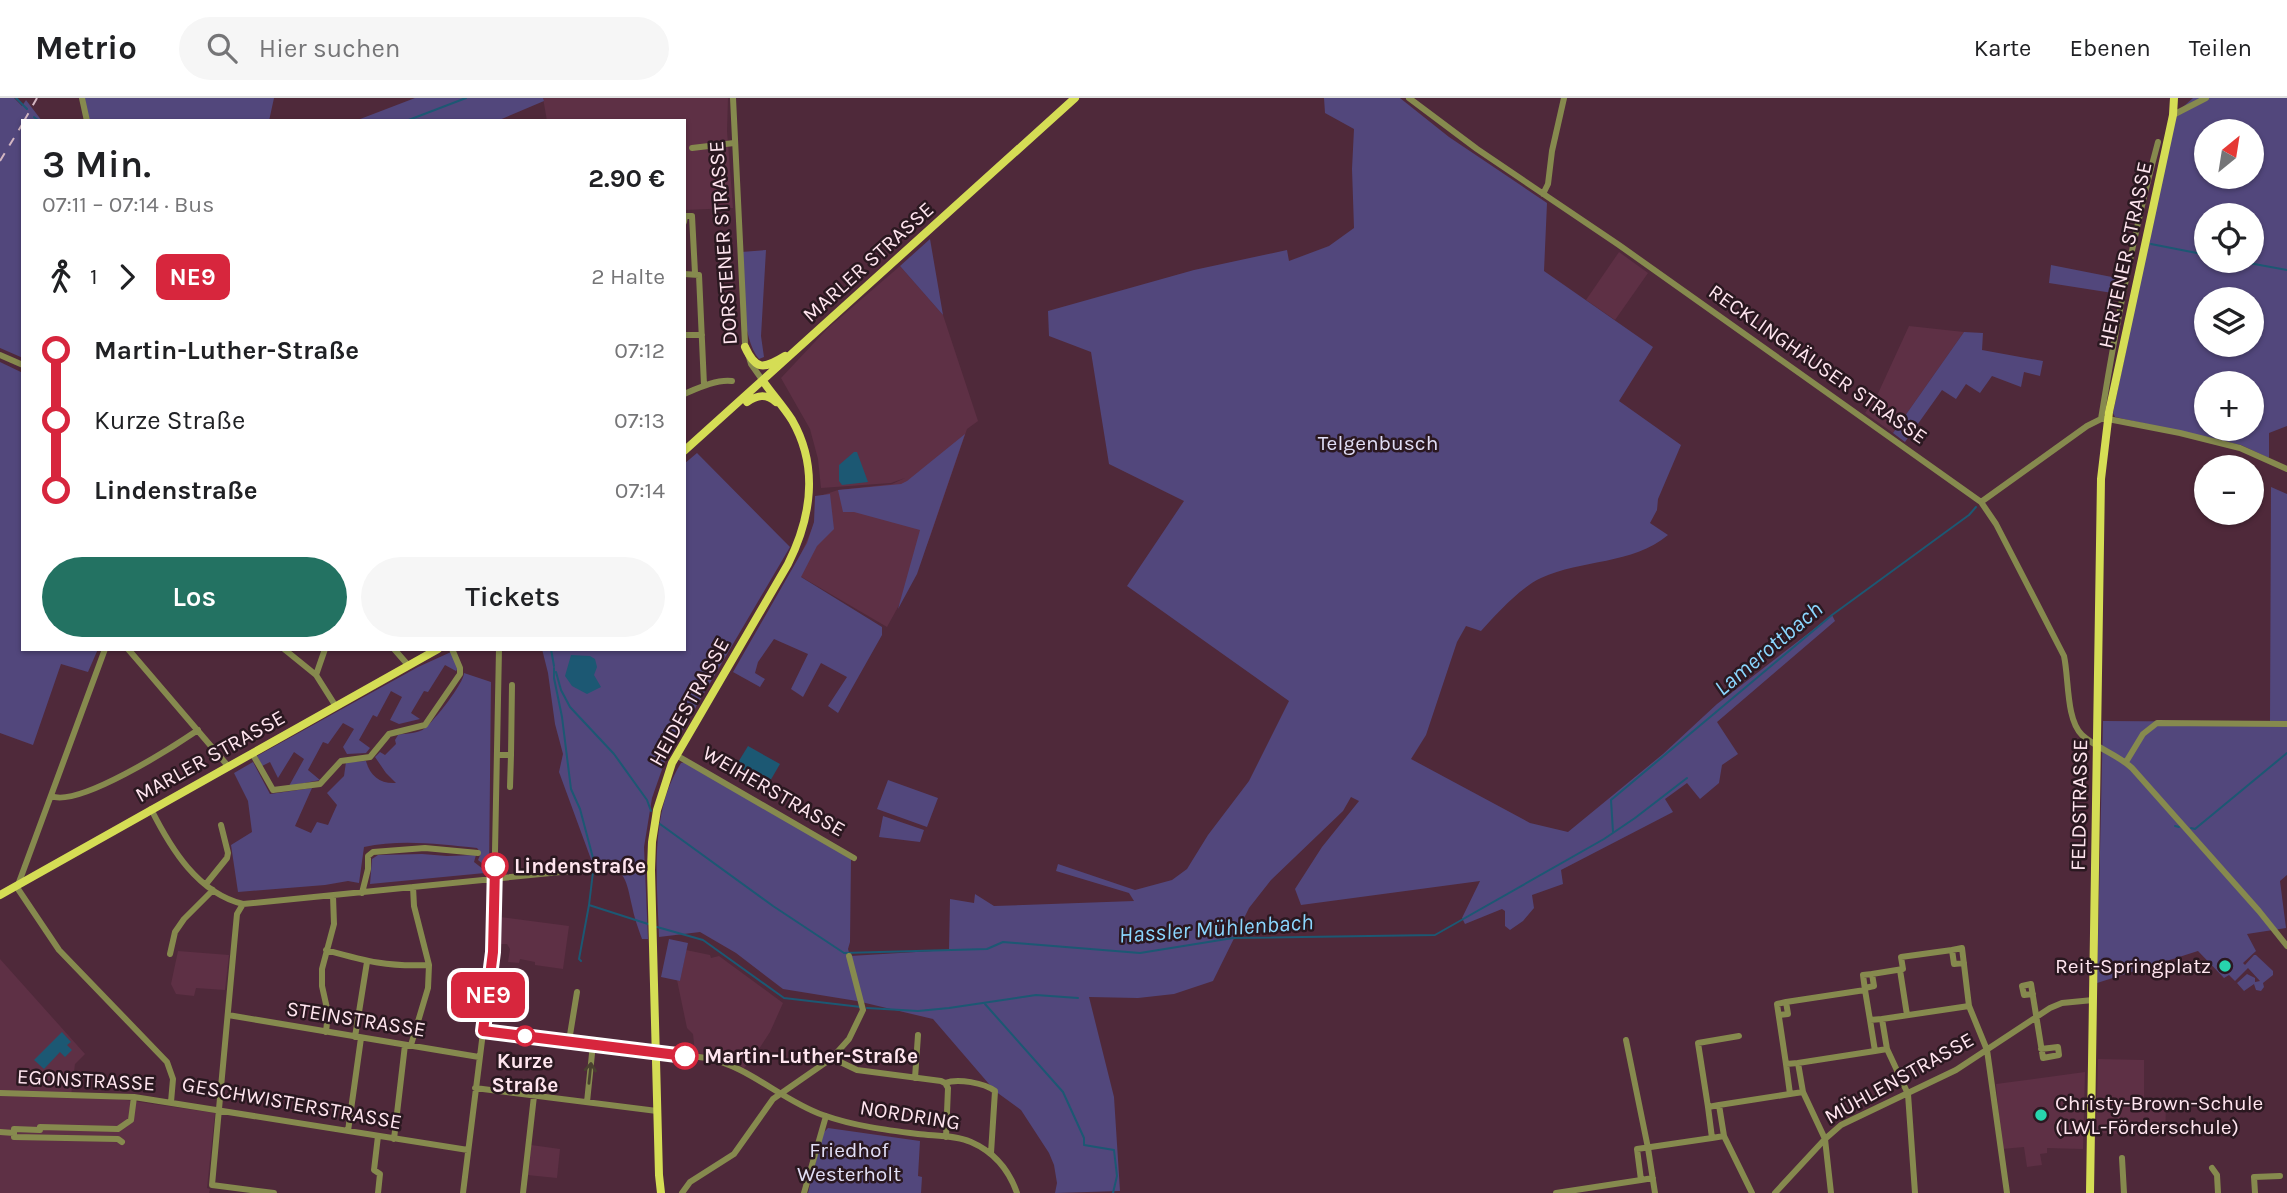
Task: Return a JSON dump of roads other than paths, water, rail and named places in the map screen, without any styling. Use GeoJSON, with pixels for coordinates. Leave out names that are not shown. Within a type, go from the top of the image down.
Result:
{"type":"FeatureCollection","features":[{"type":"Feature","properties":{"kind":"main road","name":"MARLER STRASSE"},"geometry":{"type":"LineString","coordinates":[[686,449],[1075,98]]}},
{"type":"Feature","properties":{"kind":"main road","name":"HERTENER STRASSE"},"geometry":{"type":"LineString","coordinates":[[2104,419],[2173,115],[2174,98]]}},
{"type":"Feature","properties":{"kind":"main road"},"geometry":{"type":"LineString","coordinates":[[745,347],[756,364],[765,367],[799,348]]}},
{"type":"Feature","properties":{"kind":"main road","name":"HEIDESTRASSE"},"geometry":{"type":"LineString","coordinates":[[661,1193],[652,924],[653,834],[664,784],[676,755],[774,591],[803,531],[808,510],[809,476],[804,449],[790,418],[763,381]]}},
{"type":"Feature","properties":{"kind":"main road"},"geometry":{"type":"LineString","coordinates":[[724,417],[761,395],[771,397],[790,418]]}},
{"type":"Feature","properties":{"kind":"main road","name":"FELDSTRASSE"},"geometry":{"type":"LineString","coordinates":[[2090,1193],[2104,419]]}},
{"type":"Feature","properties":{"kind":"main road","name":"MARLER STRASSE"},"geometry":{"type":"LineString","coordinates":[[0,895],[434,651]]}},
{"type":"Feature","properties":{"kind":"street"},"geometry":{"type":"LineString","coordinates":[[82,98],[87,119]]}},
{"type":"Feature","properties":{"kind":"street","name":"DORSTENER STRASSE"},"geometry":{"type":"LineString","coordinates":[[733,98],[745,347],[751,364],[763,381]]}},
{"type":"Feature","properties":{"kind":"street","name":"RECKLINGHÄUSER STRASSE"},"geometry":{"type":"LineString","coordinates":[[1409,98],[1476,149],[1619,245],[1981,502],[1996,524],[2064,656],[2072,716],[2076,727],[2083,736],[2126,762],[2287,946]]}},
{"type":"Feature","properties":{"kind":"street"},"geometry":{"type":"LineString","coordinates":[[1543,194],[1548,184],[1552,151],[1564,98]]}},
{"type":"Feature","properties":{"kind":"street"},"geometry":{"type":"LineString","coordinates":[[2173,115],[2206,98]]}},
{"type":"Feature","properties":{"kind":"street","name":"FELDSTRASSE"},"geometry":{"type":"LineString","coordinates":[[2104,419],[2124,279],[2158,142]]}},
{"type":"Feature","properties":{"kind":"street"},"geometry":{"type":"LineString","coordinates":[[688,148],[734,143]]}},
{"type":"Feature","properties":{"kind":"street"},"geometry":{"type":"LineString","coordinates":[[686,216],[692,216],[704,385]]}},
{"type":"Feature","properties":{"kind":"street"},"geometry":{"type":"LineString","coordinates":[[686,274],[697,274]]}},
{"type":"Feature","properties":{"kind":"street"},"geometry":{"type":"LineString","coordinates":[[686,335],[702,335]]}},
{"type":"Feature","properties":{"kind":"street"},"geometry":{"type":"LineString","coordinates":[[0,355],[21,364]]}},
{"type":"Feature","properties":{"kind":"street"},"geometry":{"type":"LineString","coordinates":[[686,393],[704,385],[732,381]]}},
{"type":"Feature","properties":{"kind":"street"},"geometry":{"type":"LineString","coordinates":[[1981,502],[2087,425],[2104,419],[2180,433],[2240,448],[2287,469]]}},
{"type":"Feature","properties":{"kind":"street"},"geometry":{"type":"LineString","coordinates":[[17,886],[104,651]]}},
{"type":"Feature","properties":{"kind":"street"},"geometry":{"type":"LineString","coordinates":[[130,651],[228,766]]}},
{"type":"Feature","properties":{"kind":"street"},"geometry":{"type":"LineString","coordinates":[[286,651],[316,675],[335,705]]}},
{"type":"Feature","properties":{"kind":"street"},"geometry":{"type":"LineString","coordinates":[[316,675],[324,651]]}},
{"type":"Feature","properties":{"kind":"street"},"geometry":{"type":"LineString","coordinates":[[396,651],[408,664]]}},
{"type":"Feature","properties":{"kind":"street"},"geometry":{"type":"LineString","coordinates":[[251,753],[274,790],[320,784],[341,761],[370,757],[389,734],[425,725],[460,674],[453,651]]}},
{"type":"Feature","properties":{"kind":"street"},"geometry":{"type":"LineString","coordinates":[[468,1193],[463,1193],[493,952],[499,651]]}},
{"type":"Feature","properties":{"kind":"street"},"geometry":{"type":"LineString","coordinates":[[510,788],[512,685]]}},
{"type":"Feature","properties":{"kind":"street"},"geometry":{"type":"LineString","coordinates":[[2126,762],[2143,734],[2157,723],[2287,724]]}},
{"type":"Feature","properties":{"kind":"street"},"geometry":{"type":"LineString","coordinates":[[51,796],[63,799],[85,793],[198,730]]}},
{"type":"Feature","properties":{"kind":"street"},"geometry":{"type":"LineString","coordinates":[[497,755],[511,755]]}},
{"type":"Feature","properties":{"kind":"street","name":"WEIHERSTRASSE"},"geometry":{"type":"LineString","coordinates":[[676,755],[854,858]]}},
{"type":"Feature","properties":{"kind":"street"},"geometry":{"type":"LineString","coordinates":[[151,810],[176,854],[188,868],[213,890],[243,904],[591,869]]}},
{"type":"Feature","properties":{"kind":"street"},"geometry":{"type":"LineString","coordinates":[[206,884],[227,858],[221,824]]}},
{"type":"Feature","properties":{"kind":"street"},"geometry":{"type":"LineString","coordinates":[[362,893],[368,856],[373,852],[425,848],[478,853]]}},
{"type":"Feature","properties":{"kind":"street","name":"GESCHWISTERSTRASSE"},"geometry":{"type":"LineString","coordinates":[[17,886],[59,950],[167,1062],[173,1079],[171,1102],[468,1150]]}},
{"type":"Feature","properties":{"kind":"street"},"geometry":{"type":"LineString","coordinates":[[394,1139],[408,1045],[428,988],[429,965],[416,914],[413,887]]}},
{"type":"Feature","properties":{"kind":"street"},"geometry":{"type":"LineString","coordinates":[[170,954],[175,932],[213,890]]}},
{"type":"Feature","properties":{"kind":"street"},"geometry":{"type":"LineString","coordinates":[[326,1032],[328,1013],[322,986],[326,950],[334,924],[333,896]]}},
{"type":"Feature","properties":{"kind":"street"},"geometry":{"type":"LineString","coordinates":[[233,901],[237,914],[212,1185],[274,1193]]}},
{"type":"Feature","properties":{"kind":"street"},"geometry":{"type":"LineString","coordinates":[[237,914],[243,904]]}},
{"type":"Feature","properties":{"kind":"street"},"geometry":{"type":"LineString","coordinates":[[326,950],[367,962],[399,966],[429,965]]}},
{"type":"Feature","properties":{"kind":"street"},"geometry":{"type":"LineString","coordinates":[[1907,1015],[1900,970],[1903,969],[1901,957],[1952,950],[1954,964],[1964,963],[1969,1006],[1987,1050],[2007,1193]]}},
{"type":"Feature","properties":{"kind":"street"},"geometry":{"type":"LineString","coordinates":[[682,1193],[690,1182],[734,1154],[772,1099],[832,1058],[849,1039],[863,1006],[849,956]]}},
{"type":"Feature","properties":{"kind":"street"},"geometry":{"type":"LineString","coordinates":[[348,1131],[367,962]]}},
{"type":"Feature","properties":{"kind":"street"},"geometry":{"type":"LineString","coordinates":[[1875,1051],[1863,975],[1900,970]]}},
{"type":"Feature","properties":{"kind":"street"},"geometry":{"type":"LineString","coordinates":[[1790,1094],[1777,1004],[1865,989]]}},
{"type":"Feature","properties":{"kind":"street"},"geometry":{"type":"LineString","coordinates":[[569,1041],[578,992]]}},
{"type":"Feature","properties":{"kind":"street"},"geometry":{"type":"LineString","coordinates":[[2032,994],[2041,1049]]}},
{"type":"Feature","properties":{"kind":"street","name":"MÜHLENSTRASSE"},"geometry":{"type":"LineString","coordinates":[[1775,1193],[1825,1139],[1846,1122],[1956,1070],[2062,1003],[2093,1000]]}},
{"type":"Feature","properties":{"kind":"street"},"geometry":{"type":"LineString","coordinates":[[1870,1020],[1969,1006]]}},
{"type":"Feature","properties":{"kind":"street","name":"STEINSTRASSE"},"geometry":{"type":"LineString","coordinates":[[228,1015],[479,1057]]}},
{"type":"Feature","properties":{"kind":"street"},"geometry":{"type":"LineString","coordinates":[[1882,1018],[1887,1049],[1908,1094],[1914,1193]]}},
{"type":"Feature","properties":{"kind":"street"},"geometry":{"type":"LineString","coordinates":[[483,1031],[707,1058],[728,1064],[779,1094]]}},
{"type":"Feature","properties":{"kind":"street"},"geometry":{"type":"LineString","coordinates":[[915,1078],[918,1035]]}},
{"type":"Feature","properties":{"kind":"street"},"geometry":{"type":"LineString","coordinates":[[1712,1138],[1698,1043],[1739,1036]]}},
{"type":"Feature","properties":{"kind":"street"},"geometry":{"type":"LineString","coordinates":[[1626,1040],[1655,1193]]}},
{"type":"Feature","properties":{"kind":"street"},"geometry":{"type":"LineString","coordinates":[[587,1102],[593,1044]]}},
{"type":"Feature","properties":{"kind":"street"},"geometry":{"type":"LineString","coordinates":[[1786,1064],[1887,1049]]}},
{"type":"Feature","properties":{"kind":"street"},"geometry":{"type":"LineString","coordinates":[[832,1058],[857,1070],[945,1083],[951,1080],[987,1086],[995,1091],[991,1153],[1004,1168],[1017,1193]]}},
{"type":"Feature","properties":{"kind":"street"},"geometry":{"type":"LineString","coordinates":[[1798,1062],[1803,1092],[1825,1139],[1831,1193]]}},
{"type":"Feature","properties":{"kind":"street"},"geometry":{"type":"LineString","coordinates":[[945,1083],[948,1088],[946,1137]]}},
{"type":"Feature","properties":{"kind":"street"},"geometry":{"type":"LineString","coordinates":[[475,1088],[657,1111]]}},
{"type":"Feature","properties":{"kind":"street"},"geometry":{"type":"LineString","coordinates":[[1707,1107],[1803,1092]]}},
{"type":"Feature","properties":{"kind":"street","name":"EGONSTRASSE"},"geometry":{"type":"LineString","coordinates":[[0,1093],[134,1097],[171,1102]]}},
{"type":"Feature","properties":{"kind":"street","name":"NORDRING"},"geometry":{"type":"LineString","coordinates":[[779,1094],[826,1116],[880,1129],[971,1142],[991,1153]]}},
{"type":"Feature","properties":{"kind":"street"},"geometry":{"type":"LineString","coordinates":[[523,1193],[534,1096]]}},
{"type":"Feature","properties":{"kind":"street"},"geometry":{"type":"LineString","coordinates":[[14,1133],[14,1129],[40,1130],[40,1127],[118,1129],[131,1120],[134,1097]]}},
{"type":"Feature","properties":{"kind":"street"},"geometry":{"type":"LineString","coordinates":[[1719,1105],[1724,1136],[1752,1193]]}},
{"type":"Feature","properties":{"kind":"street"},"geometry":{"type":"LineString","coordinates":[[804,1193],[826,1116]]}},
{"type":"Feature","properties":{"kind":"street"},"geometry":{"type":"LineString","coordinates":[[0,1132],[14,1133]]}},
{"type":"Feature","properties":{"kind":"street"},"geometry":{"type":"LineString","coordinates":[[14,1133],[14,1137],[118,1139],[122,1142]]}},
{"type":"Feature","properties":{"kind":"street"},"geometry":{"type":"LineString","coordinates":[[378,1136],[374,1170],[380,1174],[378,1193]]}},
{"type":"Feature","properties":{"kind":"street"},"geometry":{"type":"LineString","coordinates":[[1641,1180],[1637,1149],[1724,1136]]}},
{"type":"Feature","properties":{"kind":"street"},"geometry":{"type":"LineString","coordinates":[[2122,1158],[2124,1193]]}},
{"type":"Feature","properties":{"kind":"street"},"geometry":{"type":"LineString","coordinates":[[2212,1168],[2217,1175],[2218,1193]]}},
{"type":"Feature","properties":{"kind":"street"},"geometry":{"type":"LineString","coordinates":[[2255,1193],[2254,1177],[2280,1176]]}},
{"type":"Feature","properties":{"kind":"street"},"geometry":{"type":"LineString","coordinates":[[1556,1193],[1653,1178]]}},
{"type":"Feature","properties":{"kind":"water"},"geometry":{"type":"Polygon","coordinates":[[[857,452],[868,482],[842,485],[839,481],[839,465],[857,452]]]}},
{"type":"Feature","properties":{"kind":"water"},"geometry":{"type":"Polygon","coordinates":[[[571,655],[590,656],[595,659],[597,667],[594,675],[601,687],[587,694],[572,686],[565,676],[571,655]]]}},
{"type":"Feature","properties":{"kind":"water"},"geometry":{"type":"Polygon","coordinates":[[[748,746],[780,764],[766,788],[734,769],[748,746]]]}},
{"type":"Feature","properties":{"kind":"water"},"geometry":{"type":"Polygon","coordinates":[[[62,1032],[71,1042],[67,1045],[72,1050],[65,1057],[60,1052],[44,1069],[34,1060],[62,1032]]]}},
{"type":"Feature","properties":{"kind":"waterway"},"geometry":{"type":"LineString","coordinates":[[16,98],[27,109]]}},
{"type":"Feature","properties":{"kind":"waterway"},"geometry":{"type":"LineString","coordinates":[[411,119],[466,98]]}},
{"type":"Feature","properties":{"kind":"waterway"},"geometry":{"type":"LineString","coordinates":[[2151,244],[2194,252]]}},
{"type":"Feature","properties":{"kind":"waterway"},"geometry":{"type":"LineString","coordinates":[[2264,266],[2287,270]]}},
{"type":"Feature","properties":{"kind":"waterway","name":"Lamerottbach"},"geometry":{"type":"LineString","coordinates":[[1613,832],[1611,800],[1832,615],[1969,515],[1976,507]]}},
{"type":"Feature","properties":{"kind":"waterway","name":"Hassler Mühlenbach"},"geometry":{"type":"LineString","coordinates":[[551,651],[554,666]]}},
{"type":"Feature","properties":{"kind":"waterway"},"geometry":{"type":"LineString","coordinates":[[554,668],[571,789],[580,809],[593,866]]}},
{"type":"Feature","properties":{"kind":"waterway","name":"Hassler Mühlenbach"},"geometry":{"type":"LineString","coordinates":[[556,672],[570,707],[614,754],[647,800],[651,811]]}},
{"type":"Feature","properties":{"kind":"waterway"},"geometry":{"type":"LineString","coordinates":[[2191,828],[2195,829],[2287,753]]}},
{"type":"Feature","properties":{"kind":"waterway","name":"Hassler Mühlenbach"},"geometry":{"type":"LineString","coordinates":[[660,824],[773,906],[844,953],[987,949],[1003,942],[1140,953],[1233,938],[1435,935],[1604,839],[1687,778]]}},
{"type":"Feature","properties":{"kind":"waterway"},"geometry":{"type":"LineString","coordinates":[[2175,826],[2179,827]]}},
{"type":"Feature","properties":{"kind":"waterway"},"geometry":{"type":"LineString","coordinates":[[593,872],[589,905],[648,924]]}},
{"type":"Feature","properties":{"kind":"waterway"},"geometry":{"type":"LineString","coordinates":[[581,961],[579,959],[589,905]]}},
{"type":"Feature","properties":{"kind":"waterway"},"geometry":{"type":"LineString","coordinates":[[657,927],[703,940],[784,998],[861,1007]]}},
{"type":"Feature","properties":{"kind":"waterway"},"geometry":{"type":"LineString","coordinates":[[867,1008],[918,1011],[1036,995],[1078,998]]}},
{"type":"Feature","properties":{"kind":"waterway"},"geometry":{"type":"LineString","coordinates":[[985,1004],[1063,1092],[1084,1138],[1084,1145],[1114,1150],[1117,1176],[1113,1193]]}},
{"type":"Feature","properties":{"kind":"railway"},"geometry":{"type":"LineString","coordinates":[[25,119],[37,98]]}},
{"type":"Feature","properties":{"kind":"railway"},"geometry":{"type":"LineString","coordinates":[[0,161],[21,126]]}},
{"type":"Feature","properties":{"kind":"place","name":"Lindenstraße"},"geometry":{"type":"Point","coordinates":[495,866]}},
{"type":"Feature","properties":{"kind":"place","name":"Reit-Springplatz"},"geometry":{"type":"Point","coordinates":[2225,966]}},
{"type":"Feature","properties":{"kind":"place","name":"Kurze Straße"},"geometry":{"type":"Point","coordinates":[525,1036]}},
{"type":"Feature","properties":{"kind":"place","name":"Martin-Luther-Straße"},"geometry":{"type":"Point","coordinates":[685,1056]}},
{"type":"Feature","properties":{"kind":"place","name":"Christy-Brown-Schule (LWL-Förderschule)"},"geometry":{"type":"Point","coordinates":[2041,1115]}},
{"type":"Feature","properties":{"kind":"park label","name":"Telgenbusch"},"geometry":{"type":"Point","coordinates":[1378,443]}},
{"type":"Feature","properties":{"kind":"park label","name":"Friedhof Westerholt"},"geometry":{"type":"Point","coordinates":[849,1162]}}]}
